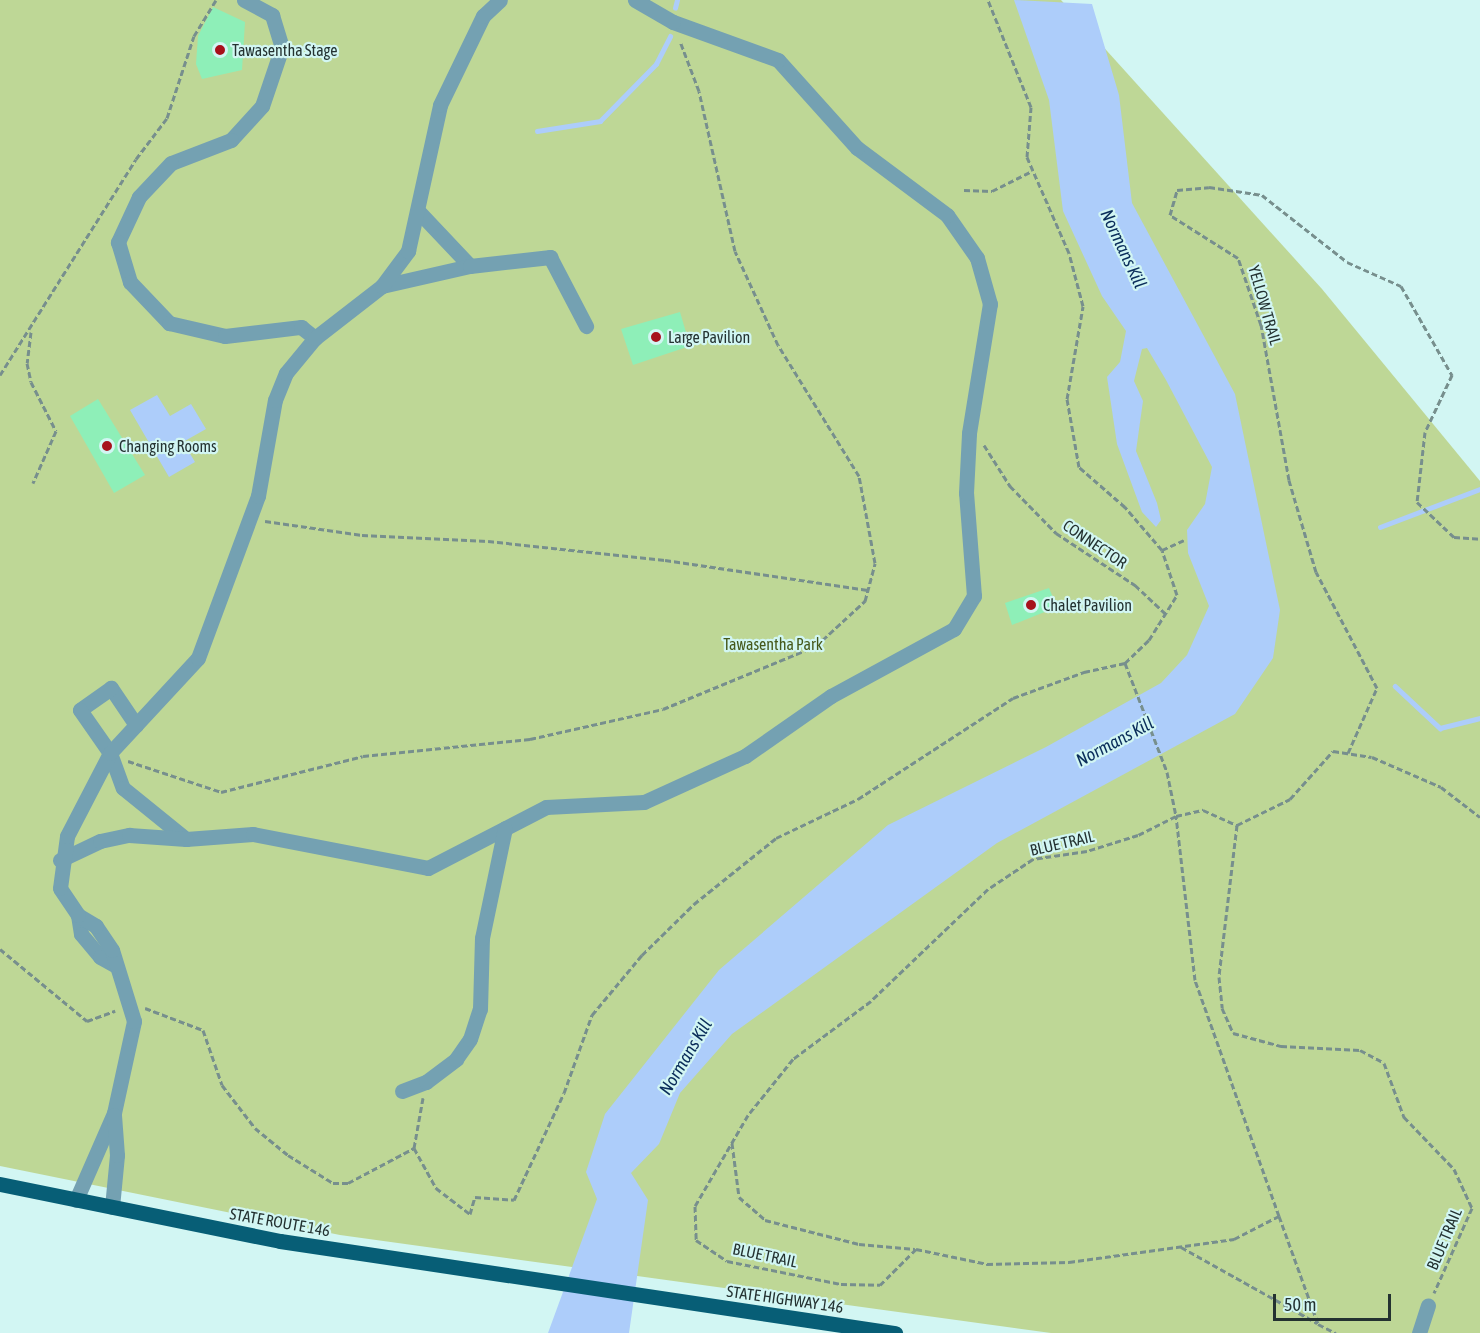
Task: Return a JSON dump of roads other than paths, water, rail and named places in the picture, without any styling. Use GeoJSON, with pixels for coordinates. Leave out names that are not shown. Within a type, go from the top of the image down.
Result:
{"type":"FeatureCollection","features":[{"type":"Feature","properties":{"kind":"main road","name":"STATE ROUTE 146"},"geometry":{"type":"LineString","coordinates":[[0,1184],[280,1241],[555,1286],[670,1301]]}},
{"type":"Feature","properties":{"kind":"main road","name":"STATE HIGHWAY 146"},"geometry":{"type":"LineString","coordinates":[[670,1301],[895,1333]]}},
{"type":"Feature","properties":{"kind":"lane"},"geometry":{"type":"LineString","coordinates":[[244,0],[272,15],[282,47],[262,106],[231,140],[171,163],[139,197],[118,243],[130,282],[169,322],[225,336],[301,327],[315,338]]}},
{"type":"Feature","properties":{"kind":"lane"},"geometry":{"type":"LineString","coordinates":[[76,1200],[114,1113],[134,1021],[116,966],[100,957],[81,934],[78,915],[60,888],[60,860],[89,786],[110,753],[198,658],[250,518],[268,459],[275,400],[286,373],[315,338],[382,286],[408,251],[419,212],[424,163],[440,105],[483,16],[500,0]]}},
{"type":"Feature","properties":{"kind":"lane"},"geometry":{"type":"LineString","coordinates":[[60,860],[100,841],[129,836],[186,839],[253,834],[428,868],[546,807],[644,802],[745,756],[831,696],[954,629],[974,596],[966,493],[969,433],[990,304],[977,258],[947,215],[857,148],[816,97],[778,60],[672,21],[635,0]]}},
{"type":"Feature","properties":{"kind":"lane"},"geometry":{"type":"LineString","coordinates":[[419,212],[470,266]]}},
{"type":"Feature","properties":{"kind":"lane"},"geometry":{"type":"LineString","coordinates":[[382,286],[470,266],[550,257],[586,326]]}},
{"type":"Feature","properties":{"kind":"lane"},"geometry":{"type":"LineString","coordinates":[[136,725],[111,688],[80,710],[110,753],[123,788],[186,839]]}},
{"type":"Feature","properties":{"kind":"lane"},"geometry":{"type":"LineString","coordinates":[[402,1091],[426,1082],[456,1059],[470,1039],[480,1009],[482,938],[505,828]]}},
{"type":"Feature","properties":{"kind":"lane"},"geometry":{"type":"LineString","coordinates":[[112,1207],[117,1155],[114,1113]]}},
{"type":"Feature","properties":{"kind":"lane"},"geometry":{"type":"LineString","coordinates":[[1419,1333],[1428,1305]]}},
{"type":"Feature","properties":{"kind":"water","name":"Normans Kill"},"geometry":{"type":"Polygon","coordinates":[[[1014,0],[1092,4],[1119,95],[1132,203],[1235,394],[1280,610],[1273,658],[1235,714],[997,843],[732,1034],[680,1093],[659,1144],[631,1173],[648,1200],[629,1333],[548,1333],[597,1199],[586,1172],[605,1114],[719,970],[888,825],[1046,747],[1161,683],[1187,655],[1209,606],[1188,553],[1187,530],[1205,504],[1212,467],[1166,380],[1147,348],[1142,349],[1134,381],[1143,401],[1136,451],[1157,503],[1161,520],[1156,527],[1142,512],[1117,444],[1107,377],[1120,362],[1126,331],[1102,296],[1063,211],[1049,100],[1014,0]]]}},
{"type":"Feature","properties":{"kind":"water"},"geometry":{"type":"Polygon","coordinates":[[[157,395],[170,416],[191,404],[206,429],[183,442],[195,462],[169,477],[130,410],[157,395]]]}},
{"type":"Feature","properties":{"kind":"waterway"},"geometry":{"type":"LineString","coordinates":[[675,8],[677,0]]}},
{"type":"Feature","properties":{"kind":"waterway"},"geometry":{"type":"LineString","coordinates":[[537,131],[600,121],[656,64],[670,36]]}},
{"type":"Feature","properties":{"kind":"waterway"},"geometry":{"type":"LineString","coordinates":[[1380,527],[1480,489]]}},
{"type":"Feature","properties":{"kind":"waterway"},"geometry":{"type":"LineString","coordinates":[[1395,686],[1440,728],[1480,718]]}},
{"type":"Feature","properties":{"kind":"place","name":"Tawasentha Stage"},"geometry":{"type":"Point","coordinates":[220,50]}},
{"type":"Feature","properties":{"kind":"place","name":"Large Pavilion"},"geometry":{"type":"Point","coordinates":[656,337]}},
{"type":"Feature","properties":{"kind":"place","name":"Changing Rooms"},"geometry":{"type":"Point","coordinates":[107,446]}},
{"type":"Feature","properties":{"kind":"place","name":"Chalet Pavilion"},"geometry":{"type":"Point","coordinates":[1031,605]}},
{"type":"Feature","properties":{"kind":"park label","name":"Tawasentha Park"},"geometry":{"type":"Point","coordinates":[773,644]}}]}
